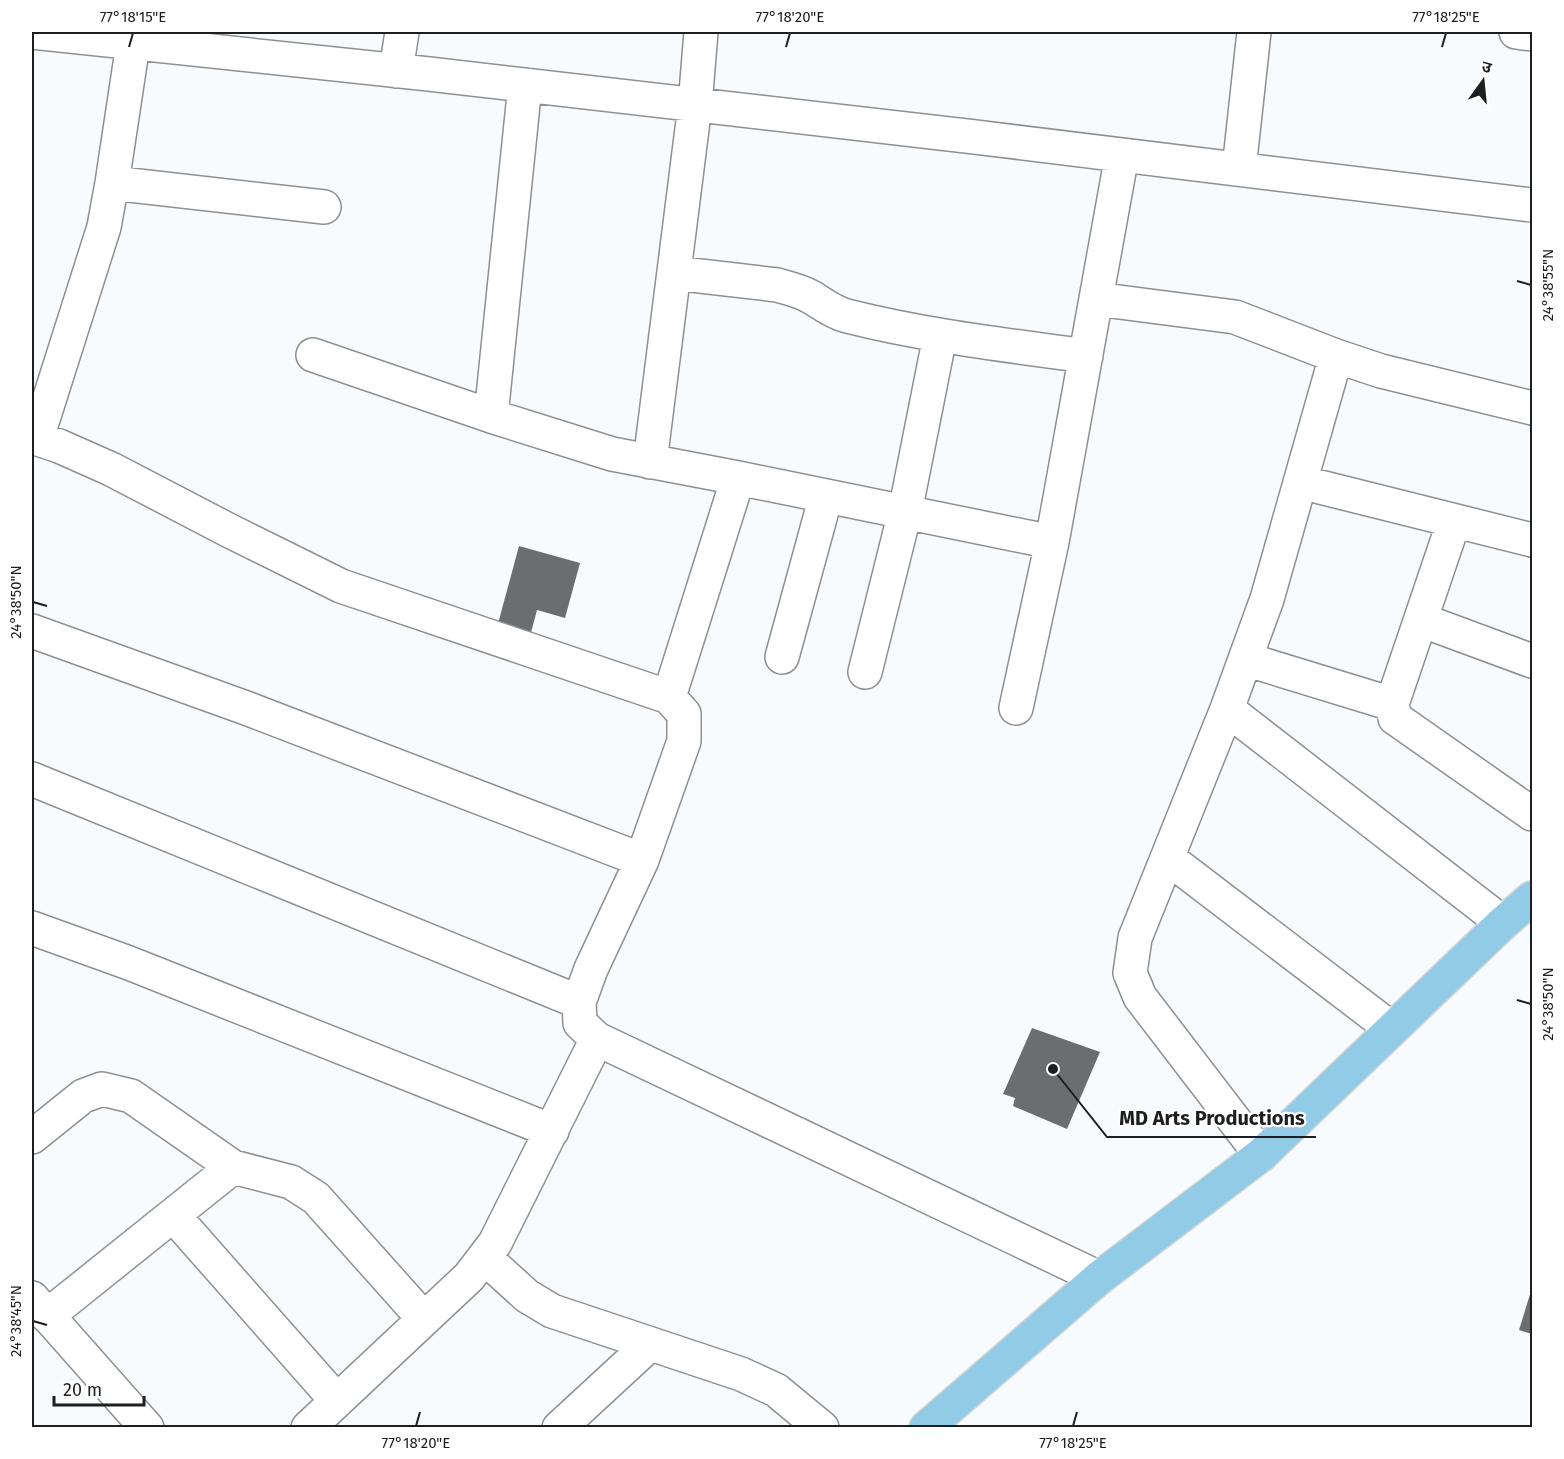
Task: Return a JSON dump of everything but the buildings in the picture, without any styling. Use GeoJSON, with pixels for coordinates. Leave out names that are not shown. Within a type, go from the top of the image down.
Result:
{"type":"FeatureCollection","features":[{"type":"Feature","properties":{"kind":"main road"},"geometry":{"type":"LineString","coordinates":[[926,1428],[1100,1278],[1261,1155],[1503,923],[1533,898]]}},
{"type":"Feature","properties":{"kind":"street"},"geometry":{"type":"LineString","coordinates":[[32,32],[150,40],[1533,205]]}},
{"type":"Feature","properties":{"kind":"street"},"geometry":{"type":"LineString","coordinates":[[396,71],[402,32]]}},
{"type":"Feature","properties":{"kind":"street"},"geometry":{"type":"LineString","coordinates":[[650,462],[695,105],[701,32]]}},
{"type":"Feature","properties":{"kind":"street"},"geometry":{"type":"LineString","coordinates":[[1239,169],[1254,32]]}},
{"type":"Feature","properties":{"kind":"street"},"geometry":{"type":"LineString","coordinates":[[1515,32],[1533,34]]}},
{"type":"Feature","properties":{"kind":"street"},"geometry":{"type":"LineString","coordinates":[[150,40],[112,183],[104,227],[34,437],[111,469],[341,586],[669,697],[684,714],[684,741],[642,860],[591,969],[579,1002],[580,1023],[597,1040],[1100,1278]]}},
{"type":"Feature","properties":{"kind":"street"},"geometry":{"type":"LineString","coordinates":[[491,416],[525,85]]}},
{"type":"Feature","properties":{"kind":"street"},"geometry":{"type":"LineString","coordinates":[[1016,708],[1052,542],[1122,155]]}},
{"type":"Feature","properties":{"kind":"street"},"geometry":{"type":"LineString","coordinates":[[112,183],[324,207]]}},
{"type":"Feature","properties":{"kind":"street"},"geometry":{"type":"LineString","coordinates":[[674,273],[777,285],[809,296],[844,315],[940,336],[1086,356]]}},
{"type":"Feature","properties":{"kind":"street"},"geometry":{"type":"LineString","coordinates":[[1096,299],[1235,317],[1381,371],[1533,408]]}},
{"type":"Feature","properties":{"kind":"street"},"geometry":{"type":"LineString","coordinates":[[866,672],[906,512],[940,336]]}},
{"type":"Feature","properties":{"kind":"street"},"geometry":{"type":"LineString","coordinates":[[313,355],[491,416],[612,454],[1052,542]]}},
{"type":"Feature","properties":{"kind":"street"},"geometry":{"type":"LineString","coordinates":[[1261,1155],[1140,997],[1131,973],[1135,938],[1227,709],[1268,599],[1336,356]]}},
{"type":"Feature","properties":{"kind":"street"},"geometry":{"type":"LineString","coordinates":[[669,697],[738,478]]}},
{"type":"Feature","properties":{"kind":"street"},"geometry":{"type":"LineString","coordinates":[[1300,482],[1533,540]]}},
{"type":"Feature","properties":{"kind":"street"},"geometry":{"type":"LineString","coordinates":[[782,657],[826,496]]}},
{"type":"Feature","properties":{"kind":"street"},"geometry":{"type":"LineString","coordinates":[[1454,521],[1392,704],[1395,718],[1533,813]]}},
{"type":"Feature","properties":{"kind":"street"},"geometry":{"type":"LineString","coordinates":[[1421,620],[1533,661]]}},
{"type":"Feature","properties":{"kind":"street"},"geometry":{"type":"LineString","coordinates":[[32,631],[246,708],[642,860]]}},
{"type":"Feature","properties":{"kind":"street"},"geometry":{"type":"LineString","coordinates":[[1245,659],[1392,704]]}},
{"type":"Feature","properties":{"kind":"street"},"geometry":{"type":"LineString","coordinates":[[1227,709],[1503,923]]}},
{"type":"Feature","properties":{"kind":"street"},"geometry":{"type":"LineString","coordinates":[[32,779],[579,1002]]}},
{"type":"Feature","properties":{"kind":"street"},"geometry":{"type":"LineString","coordinates":[[1167,858],[1392,1029]]}},
{"type":"Feature","properties":{"kind":"street"},"geometry":{"type":"LineString","coordinates":[[32,928],[129,963],[552,1131]]}},
{"type":"Feature","properties":{"kind":"street"},"geometry":{"type":"LineString","coordinates":[[308,1428],[469,1277],[495,1243],[597,1040]]}},
{"type":"Feature","properties":{"kind":"street"},"geometry":{"type":"LineString","coordinates":[[32,1137],[83,1096],[102,1089],[131,1096],[233,1167],[291,1182],[315,1198],[424,1319]]}},
{"type":"Feature","properties":{"kind":"street"},"geometry":{"type":"LineString","coordinates":[[147,1428],[39,1307],[173,1215],[233,1167]]}},
{"type":"Feature","properties":{"kind":"street"},"geometry":{"type":"LineString","coordinates":[[173,1215],[336,1401]]}},
{"type":"Feature","properties":{"kind":"street"},"geometry":{"type":"LineString","coordinates":[[484,1257],[527,1296],[552,1311],[741,1374],[776,1390],[822,1428]]}},
{"type":"Feature","properties":{"kind":"street"},"geometry":{"type":"LineString","coordinates":[[559,1428],[650,1344]]}},
{"type":"Feature","properties":{"kind":"place","name":"MD Arts Productions"},"geometry":{"type":"Point","coordinates":[1053,1069]}}]}
